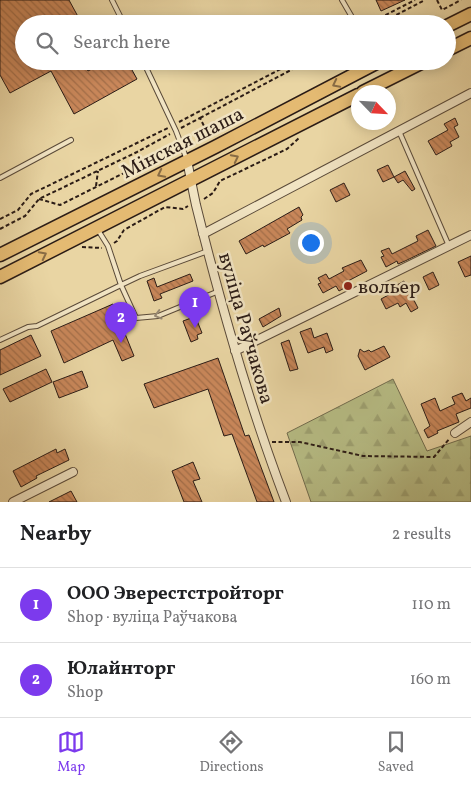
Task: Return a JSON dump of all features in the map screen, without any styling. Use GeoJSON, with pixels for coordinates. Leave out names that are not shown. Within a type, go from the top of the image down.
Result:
{"type":"FeatureCollection","features":[{"type":"Feature","properties":{"kind":"main road"},"geometry":{"type":"LineString","coordinates":[[456,22],[471,14]]}},
{"type":"Feature","properties":{"kind":"main road"},"geometry":{"type":"LineString","coordinates":[[456,46],[471,38]]}},
{"type":"Feature","properties":{"kind":"main road","name":"Мінская шаша"},"geometry":{"type":"LineString","coordinates":[[0,255],[361,70]]}},
{"type":"Feature","properties":{"kind":"main road"},"geometry":{"type":"LineString","coordinates":[[377,85],[407,70]]}},
{"type":"Feature","properties":{"kind":"main road","name":"Мінская шаша"},"geometry":{"type":"LineString","coordinates":[[0,277],[351,99]]}},
{"type":"Feature","properties":{"kind":"street"},"geometry":{"type":"LineString","coordinates":[[203,234],[471,93]]}},
{"type":"Feature","properties":{"kind":"street","name":"вуліца Раўчакова"},"geometry":{"type":"LineString","coordinates":[[187,160],[203,234],[235,351],[263,442],[286,502]]}},
{"type":"Feature","properties":{"kind":"street"},"geometry":{"type":"LineString","coordinates":[[235,351],[471,235]]}},
{"type":"Feature","properties":{"kind":"street"},"geometry":{"type":"LineString","coordinates":[[455,433],[471,422]]}},
{"type":"Feature","properties":{"kind":"street"},"geometry":{"type":"LineString","coordinates":[[13,502],[73,472]]}},
{"type":"Feature","properties":{"kind":"lane"},"geometry":{"type":"LineString","coordinates":[[112,0],[120,15]]}},
{"type":"Feature","properties":{"kind":"lane"},"geometry":{"type":"LineString","coordinates":[[342,0],[351,15]]}},
{"type":"Feature","properties":{"kind":"lane"},"geometry":{"type":"LineString","coordinates":[[147,70],[176,131],[187,160]]}},
{"type":"Feature","properties":{"kind":"lane"},"geometry":{"type":"LineString","coordinates":[[399,131],[449,246]]}},
{"type":"Feature","properties":{"kind":"lane"},"geometry":{"type":"LineString","coordinates":[[0,178],[71,140]]}},
{"type":"Feature","properties":{"kind":"lane"},"geometry":{"type":"LineString","coordinates":[[96,228],[108,246],[121,284],[136,318],[158,316],[220,291]]}},
{"type":"Feature","properties":{"kind":"lane"},"geometry":{"type":"LineString","coordinates":[[0,340],[28,327],[37,326],[121,284],[208,250]]}},
{"type":"Feature","properties":{"kind":"path"},"geometry":{"type":"LineString","coordinates":[[386,15],[415,0]]}},
{"type":"Feature","properties":{"kind":"path"},"geometry":{"type":"LineString","coordinates":[[396,15],[425,0]]}},
{"type":"Feature","properties":{"kind":"path"},"geometry":{"type":"LineString","coordinates":[[437,0],[442,10],[461,0]]}},
{"type":"Feature","properties":{"kind":"path"},"geometry":{"type":"LineString","coordinates":[[0,219],[18,210],[31,194],[173,126],[279,70]]}},
{"type":"Feature","properties":{"kind":"path"},"geometry":{"type":"LineString","coordinates":[[0,229],[26,216],[39,199],[136,152],[291,70]]}},
{"type":"Feature","properties":{"kind":"path"},"geometry":{"type":"LineString","coordinates":[[200,118],[209,136]]}},
{"type":"Feature","properties":{"kind":"path"},"geometry":{"type":"LineString","coordinates":[[213,193],[220,181],[287,149],[300,137]]}},
{"type":"Feature","properties":{"kind":"path"},"geometry":{"type":"LineString","coordinates":[[39,199],[60,205],[142,164]]}},
{"type":"Feature","properties":{"kind":"path"},"geometry":{"type":"LineString","coordinates":[[96,187],[98,171]]}},
{"type":"Feature","properties":{"kind":"path"},"geometry":{"type":"LineString","coordinates":[[263,442],[300,442],[363,456],[434,456],[455,433]]}},
{"type":"Feature","properties":{"kind":"green space"},"geometry":{"type":"Polygon","coordinates":[[[393,379],[427,451],[471,436],[471,502],[311,502],[287,433],[393,379]]]}},
{"type":"Feature","properties":{"kind":"building"},"geometry":{"type":"Polygon","coordinates":[[[0,0],[69,0],[77,15],[15,15],[15,70],[132,70],[137,79],[74,114],[51,71],[10,93],[0,75],[0,0]]]}},
{"type":"Feature","properties":{"kind":"building"},"geometry":{"type":"Polygon","coordinates":[[[376,0],[405,0],[381,11],[376,0]]]}},
{"type":"Feature","properties":{"kind":"building"},"geometry":{"type":"Polygon","coordinates":[[[455,118],[458,125],[454,127],[459,137],[450,142],[452,146],[436,155],[428,141],[448,130],[444,124],[455,118]]]}},
{"type":"Feature","properties":{"kind":"building"},"geometry":{"type":"Polygon","coordinates":[[[388,165],[394,177],[383,182],[377,170],[388,165]]]}},
{"type":"Feature","properties":{"kind":"building"},"geometry":{"type":"Polygon","coordinates":[[[405,171],[415,189],[412,191],[403,180],[398,183],[394,177],[405,171]]]}},
{"type":"Feature","properties":{"kind":"building"},"geometry":{"type":"Polygon","coordinates":[[[344,183],[350,195],[336,202],[330,190],[344,183]]]}},
{"type":"Feature","properties":{"kind":"building"},"geometry":{"type":"Polygon","coordinates":[[[299,207],[303,215],[301,217],[302,220],[287,229],[290,233],[246,254],[239,241],[299,207]]]}},
{"type":"Feature","properties":{"kind":"building"},"geometry":{"type":"Polygon","coordinates":[[[428,230],[436,246],[398,264],[397,261],[386,267],[381,257],[384,256],[381,251],[389,248],[392,254],[418,241],[416,236],[428,230]]]}},
{"type":"Feature","properties":{"kind":"building"},"geometry":{"type":"Polygon","coordinates":[[[471,256],[471,275],[465,277],[458,262],[471,256]]]}},
{"type":"Feature","properties":{"kind":"building"},"geometry":{"type":"Polygon","coordinates":[[[361,260],[367,271],[348,281],[350,285],[339,291],[336,286],[323,293],[318,284],[321,283],[318,278],[326,274],[329,279],[344,271],[342,268],[361,260]]]}},
{"type":"Feature","properties":{"kind":"building"},"geometry":{"type":"Polygon","coordinates":[[[433,272],[439,285],[429,290],[423,277],[433,272]]]}},
{"type":"Feature","properties":{"kind":"building"},"geometry":{"type":"Polygon","coordinates":[[[190,274],[193,281],[160,294],[162,298],[154,301],[147,281],[154,278],[157,287],[190,274]]]}},
{"type":"Feature","properties":{"kind":"building"},"geometry":{"type":"Polygon","coordinates":[[[404,281],[418,308],[411,312],[406,303],[400,307],[398,303],[386,309],[381,299],[394,292],[392,290],[404,281]]]}},
{"type":"Feature","properties":{"kind":"building"},"geometry":{"type":"Polygon","coordinates":[[[113,304],[134,356],[122,361],[113,340],[64,363],[51,331],[113,304]]]}},
{"type":"Feature","properties":{"kind":"building"},"geometry":{"type":"Polygon","coordinates":[[[279,308],[281,316],[263,327],[259,319],[279,308]]]}},
{"type":"Feature","properties":{"kind":"building"},"geometry":{"type":"Polygon","coordinates":[[[194,317],[202,333],[197,335],[198,339],[191,342],[183,321],[194,317]]]}},
{"type":"Feature","properties":{"kind":"building"},"geometry":{"type":"Polygon","coordinates":[[[311,328],[314,338],[327,333],[333,350],[326,353],[324,347],[308,353],[300,332],[311,328]]]}},
{"type":"Feature","properties":{"kind":"building"},"geometry":{"type":"Polygon","coordinates":[[[31,335],[41,356],[0,375],[0,350],[31,335]]]}},
{"type":"Feature","properties":{"kind":"building"},"geometry":{"type":"Polygon","coordinates":[[[289,340],[298,369],[290,371],[281,343],[289,340]]]}},
{"type":"Feature","properties":{"kind":"building"},"geometry":{"type":"Polygon","coordinates":[[[384,346],[390,357],[365,370],[358,356],[360,349],[364,352],[369,350],[371,352],[384,346]]]}},
{"type":"Feature","properties":{"kind":"building"},"geometry":{"type":"Polygon","coordinates":[[[218,358],[245,436],[249,435],[274,502],[257,502],[232,434],[224,436],[208,389],[154,408],[144,384],[218,358]]]}},
{"type":"Feature","properties":{"kind":"building"},"geometry":{"type":"Polygon","coordinates":[[[46,369],[52,382],[10,402],[3,389],[46,369]]]}},
{"type":"Feature","properties":{"kind":"building"},"geometry":{"type":"Polygon","coordinates":[[[82,371],[88,387],[59,398],[53,382],[82,371]]]}},
{"type":"Feature","properties":{"kind":"building"},"geometry":{"type":"Polygon","coordinates":[[[462,393],[466,401],[471,398],[471,408],[456,414],[459,422],[437,431],[438,433],[428,438],[424,430],[430,426],[421,404],[435,398],[440,411],[455,404],[452,397],[462,393]]]}},
{"type":"Feature","properties":{"kind":"building"},"geometry":{"type":"Polygon","coordinates":[[[56,449],[57,453],[65,449],[69,460],[36,476],[37,478],[21,487],[13,471],[56,449]]]}},
{"type":"Feature","properties":{"kind":"building"},"geometry":{"type":"Polygon","coordinates":[[[193,462],[200,479],[193,481],[202,502],[184,502],[172,471],[193,462]]]}},
{"type":"Feature","properties":{"kind":"building"},"geometry":{"type":"Polygon","coordinates":[[[71,491],[77,502],[49,502],[71,491]]]}},
{"type":"Feature","properties":{"kind":"place","name":"вольер"},"geometry":{"type":"Point","coordinates":[348,286]}},
{"type":"Feature","properties":{"kind":"place","name":"ООО Эверестстройторг"},"geometry":{"type":"Point","coordinates":[195,328]}},
{"type":"Feature","properties":{"kind":"place","name":"Юлайнторг"},"geometry":{"type":"Point","coordinates":[121,343]}}]}
